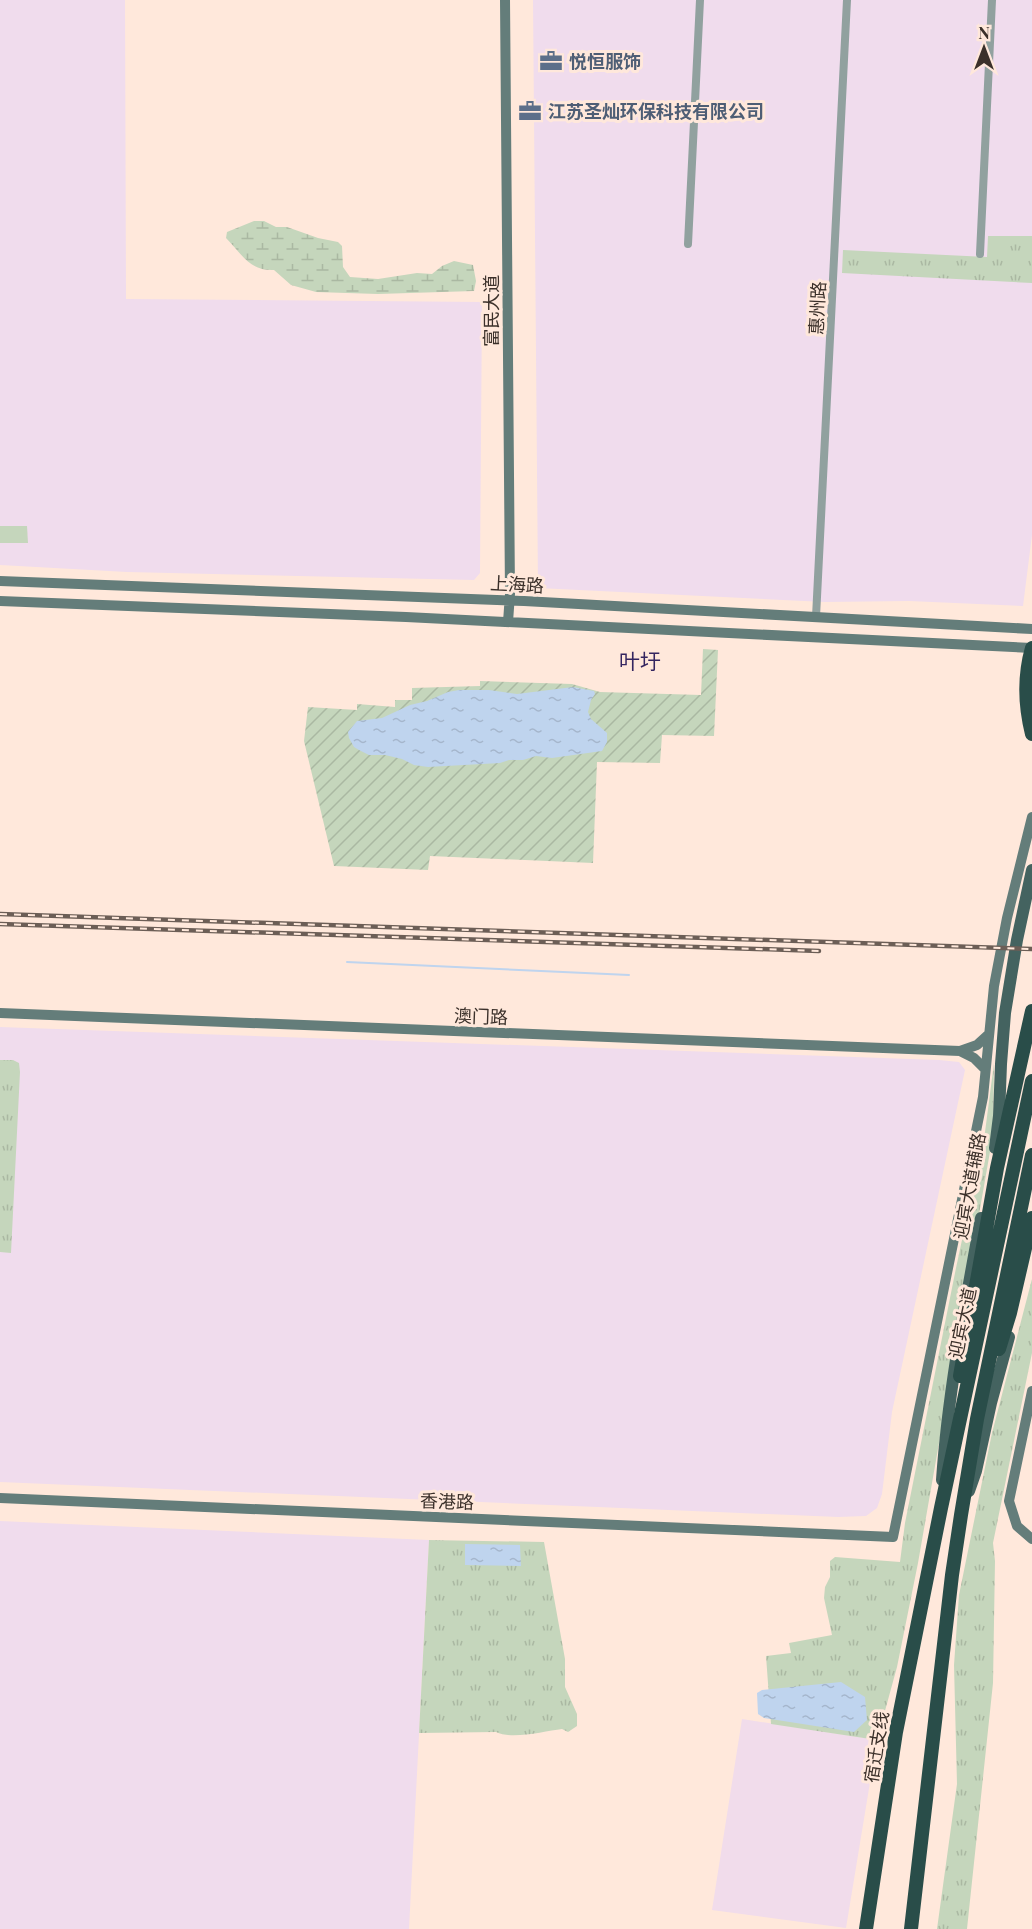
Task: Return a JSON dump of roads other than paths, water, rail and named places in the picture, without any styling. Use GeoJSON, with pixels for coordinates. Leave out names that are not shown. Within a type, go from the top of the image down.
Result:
{"type":"FeatureCollection","features":[{"type":"Feature","properties":{"kind":"highway"},"geometry":{"type":"LineString","coordinates":[[1032,648],[1027,664],[1026,697],[1032,734]]}},
{"type":"Feature","properties":{"kind":"highway"},"geometry":{"type":"LineString","coordinates":[[940,1508],[966,1335],[997,1168],[1032,1011]]}},
{"type":"Feature","properties":{"kind":"highway","name":"迎宾大道"},"geometry":{"type":"LineString","coordinates":[[927,1572],[1032,1082]]}},
{"type":"Feature","properties":{"kind":"highway","name":"迎宾大道"},"geometry":{"type":"LineString","coordinates":[[911,1929],[961,1515],[977,1419],[1032,1155]]}},
{"type":"Feature","properties":{"kind":"highway"},"geometry":{"type":"LineString","coordinates":[[977,1419],[1010,1313],[1032,1218]]}},
{"type":"Feature","properties":{"kind":"highway","name":"宿迁支线"},"geometry":{"type":"LineString","coordinates":[[866,1929],[896,1732],[927,1572]]}},
{"type":"Feature","properties":{"kind":"main road","name":"迎宾大道辅路"},"geometry":{"type":"LineString","coordinates":[[940,1508],[946,1426],[998,1135],[1000,1064],[1005,1013],[1032,870]]}},
{"type":"Feature","properties":{"kind":"main road"},"geometry":{"type":"LineString","coordinates":[[961,1515],[976,1471],[991,1403],[1032,1246]]}},
{"type":"Feature","properties":{"kind":"street","name":"富民大道"},"geometry":{"type":"LineString","coordinates":[[505,0],[510,600],[508,622]]}},
{"type":"Feature","properties":{"kind":"street"},"geometry":{"type":"LineString","coordinates":[[688,244],[700,0]]}},
{"type":"Feature","properties":{"kind":"street","name":"惠州路"},"geometry":{"type":"LineString","coordinates":[[816,616],[847,0]]}},
{"type":"Feature","properties":{"kind":"street"},"geometry":{"type":"LineString","coordinates":[[980,254],[992,0]]}},
{"type":"Feature","properties":{"kind":"street","name":"上海路"},"geometry":{"type":"LineString","coordinates":[[0,581],[510,600],[1032,627]]}},
{"type":"Feature","properties":{"kind":"street"},"geometry":{"type":"LineString","coordinates":[[404,596],[412,601],[413,605],[412,613],[406,617]]}},
{"type":"Feature","properties":{"kind":"street"},"geometry":{"type":"LineString","coordinates":[[0,601],[406,617],[1032,648]]}},
{"type":"Feature","properties":{"kind":"street"},"geometry":{"type":"LineString","coordinates":[[600,605],[597,610],[597,620],[602,626]]}},
{"type":"Feature","properties":{"kind":"street"},"geometry":{"type":"LineString","coordinates":[[940,643],[1032,654]]}},
{"type":"Feature","properties":{"kind":"street"},"geometry":{"type":"LineString","coordinates":[[985,1069],[993,986],[1032,817]]}},
{"type":"Feature","properties":{"kind":"street","name":"澳门路"},"geometry":{"type":"LineString","coordinates":[[0,1013],[960,1051]]}},
{"type":"Feature","properties":{"kind":"street"},"geometry":{"type":"LineString","coordinates":[[960,1051],[977,1045],[988,1035]]}},
{"type":"Feature","properties":{"kind":"street"},"geometry":{"type":"LineString","coordinates":[[960,1051],[974,1058],[985,1069]]}},
{"type":"Feature","properties":{"kind":"street","name":"香港路"},"geometry":{"type":"LineString","coordinates":[[0,1498],[893,1536],[983,1097],[985,1069]]}},
{"type":"Feature","properties":{"kind":"street"},"geometry":{"type":"LineString","coordinates":[[1032,1391],[1009,1500],[1017,1526],[1032,1539]]}},
{"type":"Feature","properties":{"kind":"water"},"geometry":{"type":"Polygon","coordinates":[[[573,687],[594,691],[588,712],[591,719],[607,733],[607,742],[602,751],[552,758],[536,756],[500,763],[428,767],[414,765],[385,755],[369,755],[354,747],[349,738],[348,732],[357,721],[382,718],[410,705],[448,692],[489,690],[517,694],[573,687]]]}},
{"type":"Feature","properties":{"kind":"water"},"geometry":{"type":"Polygon","coordinates":[[[465,1544],[520,1545],[521,1566],[465,1565],[465,1544]]]}},
{"type":"Feature","properties":{"kind":"water"},"geometry":{"type":"Polygon","coordinates":[[[841,1682],[865,1697],[867,1720],[854,1732],[764,1718],[758,1714],[757,1693],[762,1690],[841,1682]]]}},
{"type":"Feature","properties":{"kind":"waterway"},"geometry":{"type":"LineString","coordinates":[[347,962],[629,975]]}},
{"type":"Feature","properties":{"kind":"railway"},"geometry":{"type":"LineString","coordinates":[[0,914],[1032,949]]}},
{"type":"Feature","properties":{"kind":"railway"},"geometry":{"type":"LineString","coordinates":[[0,924],[819,951]]}},
{"type":"Feature","properties":{"kind":"place","name":"悦恒服饰"},"geometry":{"type":"Point","coordinates":[551,61]}},
{"type":"Feature","properties":{"kind":"place","name":"江苏圣灿环保科技有限公司"},"geometry":{"type":"Point","coordinates":[530,111]}},
{"type":"Feature","properties":{"kind":"district","name":"叶圩"},"geometry":{"type":"Point","coordinates":[640,660]}}]}
